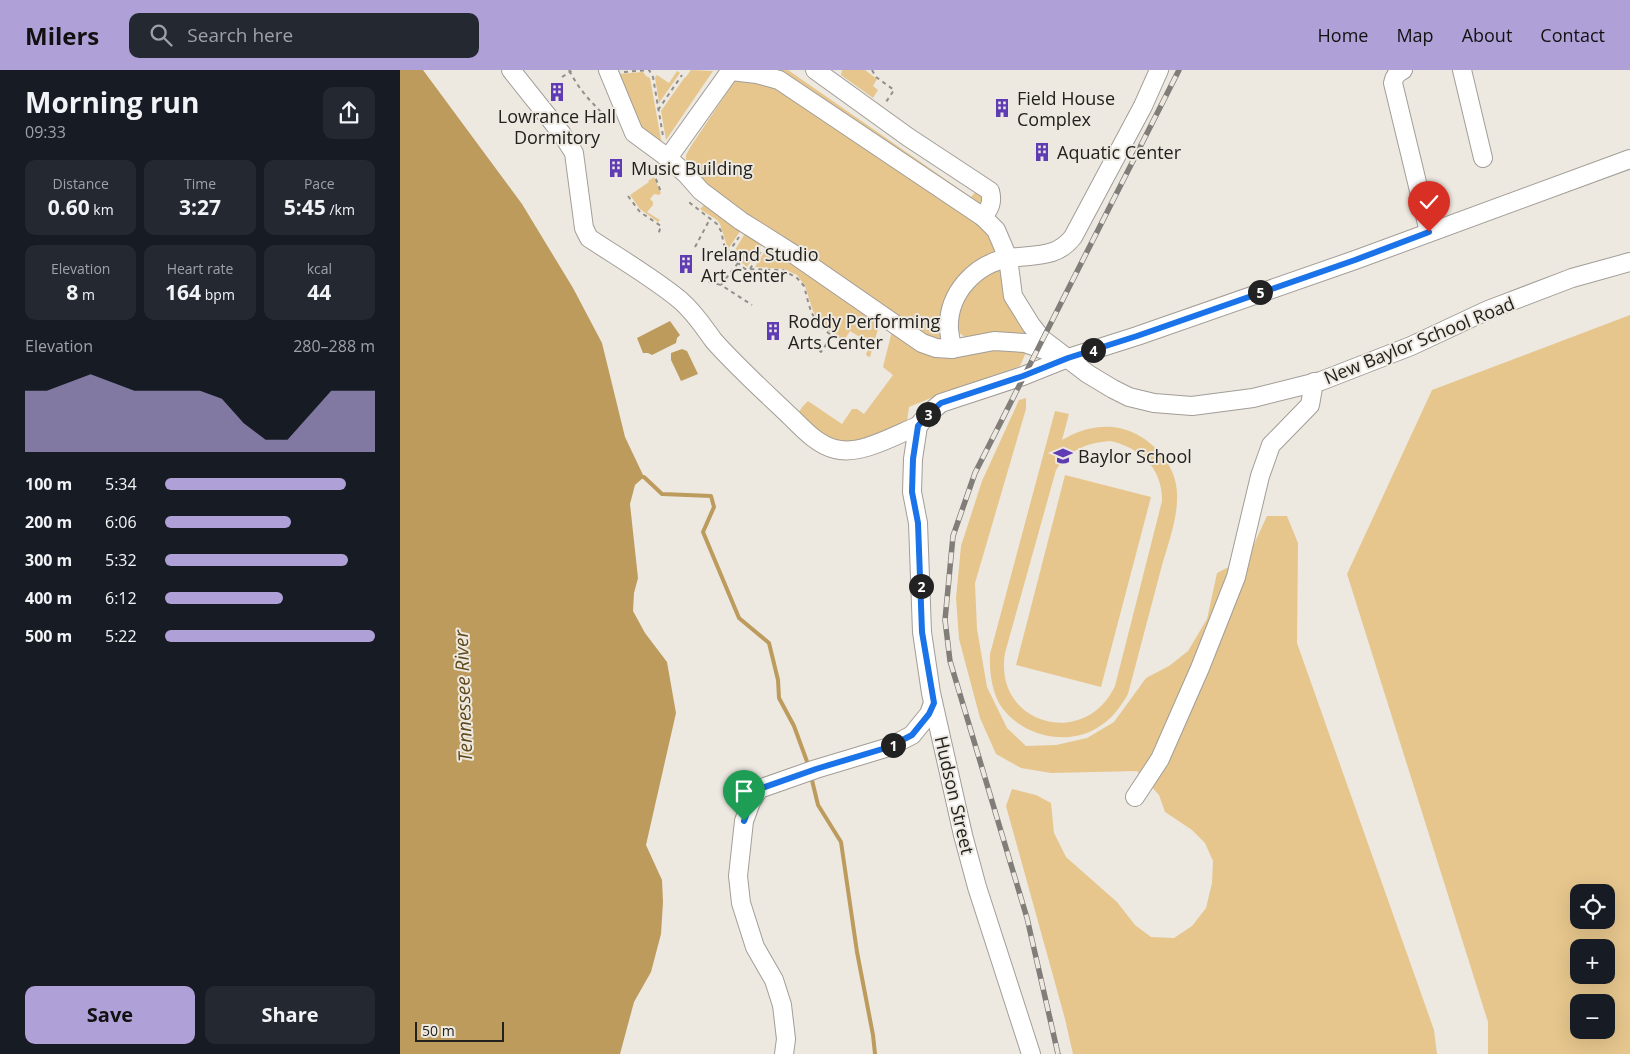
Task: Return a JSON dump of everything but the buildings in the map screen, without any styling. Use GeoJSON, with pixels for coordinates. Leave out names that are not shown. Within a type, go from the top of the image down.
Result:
{"type":"FeatureCollection","features":[{"type":"Feature","properties":{"kind":"street"},"geometry":{"type":"LineString","coordinates":[[511,70],[574,152],[584,228],[589,238],[648,277],[680,301],[701,321],[714,340],[761,389],[810,435],[835,449],[850,450],[880,442],[918,426],[941,403],[1355,260],[1630,159]]}},
{"type":"Feature","properties":{"kind":"street"},"geometry":{"type":"LineString","coordinates":[[815,70],[908,137],[990,191],[992,200],[983,216]]}},
{"type":"Feature","properties":{"kind":"street"},"geometry":{"type":"LineString","coordinates":[[952,349],[949,329],[951,312],[956,296],[968,278],[978,270],[1008,258],[1038,256],[1066,246],[1073,237],[1143,106],[1159,70]]}},
{"type":"Feature","properties":{"kind":"street"},"geometry":{"type":"LineString","coordinates":[[1402,70],[1397,73],[1393,83],[1429,232]]}},
{"type":"Feature","properties":{"kind":"street"},"geometry":{"type":"LineString","coordinates":[[1462,70],[1484,158]]}},
{"type":"Feature","properties":{"kind":"street"},"geometry":{"type":"LineString","coordinates":[[668,158],[731,71]]}},
{"type":"Feature","properties":{"kind":"street","name":"New Baylor School Road"},"geometry":{"type":"LineString","coordinates":[[731,71],[773,75],[983,216],[996,230],[1008,258],[1013,296],[1042,339],[1088,374],[1113,389],[1129,397],[1154,403],[1201,405],[1253,398],[1314,382],[1411,346],[1488,310],[1572,278],[1630,262]]}},
{"type":"Feature","properties":{"kind":"street"},"geometry":{"type":"LineString","coordinates":[[609,72],[634,133],[668,158],[701,191],[741,221],[922,343],[936,348],[952,349],[994,341],[1025,342],[1068,358]]}},
{"type":"Feature","properties":{"kind":"street"},"geometry":{"type":"LineString","coordinates":[[1135,797],[1160,759],[1200,668],[1236,577],[1260,476],[1271,446],[1310,404],[1314,382]]}},
{"type":"Feature","properties":{"kind":"street","name":"Hudson Street"},"geometry":{"type":"LineString","coordinates":[[918,426],[913,459],[912,492],[918,523],[922,632],[934,703],[965,843],[977,887],[1031,1054]]}},
{"type":"Feature","properties":{"kind":"street"},"geometry":{"type":"LineString","coordinates":[[784,1054],[786,1039],[782,1006],[774,980],[756,947],[741,903],[738,876],[744,821],[751,802],[759,789],[816,769],[889,747],[912,735],[929,714],[934,703]]}},
{"type":"Feature","properties":{"kind":"path"},"geometry":{"type":"LineString","coordinates":[[609,72],[649,70],[653,77],[663,136]]}},
{"type":"Feature","properties":{"kind":"path"},"geometry":{"type":"LineString","coordinates":[[872,70],[876,78],[894,90],[877,115]]}},
{"type":"Feature","properties":{"kind":"path"},"geometry":{"type":"LineString","coordinates":[[562,77],[570,71],[581,90],[592,104],[600,109],[608,122]]}},
{"type":"Feature","properties":{"kind":"path"},"geometry":{"type":"LineString","coordinates":[[658,110],[682,75]]}},
{"type":"Feature","properties":{"kind":"path"},"geometry":{"type":"LineString","coordinates":[[648,157],[661,192]]}},
{"type":"Feature","properties":{"kind":"path"},"geometry":{"type":"LineString","coordinates":[[628,196],[640,212],[661,226],[658,235]]}},
{"type":"Feature","properties":{"kind":"path"},"geometry":{"type":"LineString","coordinates":[[692,197],[690,203],[717,224],[721,231],[727,254],[745,269],[783,270],[801,282],[817,324],[832,336],[820,352],[819,350]]}},
{"type":"Feature","properties":{"kind":"path"},"geometry":{"type":"LineString","coordinates":[[695,247],[710,219]]}},
{"type":"Feature","properties":{"kind":"path"},"geometry":{"type":"LineString","coordinates":[[727,254],[744,230]]}},
{"type":"Feature","properties":{"kind":"path"},"geometry":{"type":"LineString","coordinates":[[750,269],[765,244]]}},
{"type":"Feature","properties":{"kind":"path"},"geometry":{"type":"LineString","coordinates":[[722,285],[738,263]]}},
{"type":"Feature","properties":{"kind":"path"},"geometry":{"type":"LineString","coordinates":[[701,280],[722,285],[752,304]]}},
{"type":"Feature","properties":{"kind":"shaded area"},"geometry":{"type":"Polygon","coordinates":[[[691,70],[713,71],[666,140],[661,111],[691,70]]]}},
{"type":"Feature","properties":{"kind":"shaded area"},"geometry":{"type":"Polygon","coordinates":[[[776,70],[788,70],[971,197],[978,189],[983,198],[982,206],[776,70]]]}},
{"type":"Feature","properties":{"kind":"shaded area"},"geometry":{"type":"Polygon","coordinates":[[[842,70],[865,70],[877,79],[873,86],[878,90],[873,98],[841,75],[842,70]]]}},
{"type":"Feature","properties":{"kind":"shaded area"},"geometry":{"type":"Polygon","coordinates":[[[677,71],[680,73],[659,103],[655,77],[657,75],[669,83],[677,71]]]}},
{"type":"Feature","properties":{"kind":"shaded area"},"geometry":{"type":"Polygon","coordinates":[[[643,72],[650,78],[662,145],[645,135],[626,96],[618,74],[643,72]]]}},
{"type":"Feature","properties":{"kind":"shaded area"},"geometry":{"type":"Polygon","coordinates":[[[736,79],[772,83],[973,220],[994,239],[998,252],[985,261],[944,331],[941,341],[929,339],[706,187],[686,163],[686,155],[691,146],[736,79]]]}},
{"type":"Feature","properties":{"kind":"shaded area"},"geometry":{"type":"Polygon","coordinates":[[[654,177],[661,193],[659,195],[654,194],[650,199],[653,205],[647,212],[660,220],[658,222],[640,209],[630,195],[654,177]]]}},
{"type":"Feature","properties":{"kind":"shaded area"},"geometry":{"type":"Polygon","coordinates":[[[705,204],[743,227],[728,249],[720,224],[700,209],[705,204]]]}},
{"type":"Feature","properties":{"kind":"shaded area"},"geometry":{"type":"Polygon","coordinates":[[[744,235],[747,235],[761,246],[747,267],[732,255],[744,235]]]}},
{"type":"Feature","properties":{"kind":"shaded area"},"geometry":{"type":"Polygon","coordinates":[[[769,244],[880,322],[870,357],[866,354],[871,344],[850,331],[845,339],[841,339],[819,322],[813,311],[805,286],[797,275],[784,269],[755,267],[769,244]]]}},
{"type":"Feature","properties":{"kind":"shaded area"},"geometry":{"type":"Polygon","coordinates":[[[1004,268],[1027,332],[1025,335],[966,338],[957,331],[958,306],[977,280],[1004,268]]]}},
{"type":"Feature","properties":{"kind":"shaded area"},"geometry":{"type":"Polygon","coordinates":[[[1630,315],[1630,1054],[1488,1054],[1488,1022],[1347,574],[1432,390],[1630,315]]]}},
{"type":"Feature","properties":{"kind":"shaded area"},"geometry":{"type":"Polygon","coordinates":[[[892,331],[908,339],[1028,348],[1020,366],[909,407],[907,422],[860,444],[831,442],[798,414],[808,401],[842,424],[852,409],[857,409],[864,414],[893,375],[883,367],[892,331]]]}},
{"type":"Feature","properties":{"kind":"shaded area"},"geometry":{"type":"Polygon","coordinates":[[[1026,398],[1026,409],[975,583],[977,629],[987,687],[1007,728],[1026,746],[1056,745],[1087,738],[1114,722],[1146,678],[1169,666],[1188,651],[1207,619],[1217,573],[1248,557],[1267,516],[1287,516],[1298,543],[1297,643],[1434,1030],[1437,1054],[1073,1054],[1006,806],[1012,789],[1036,795],[1051,803],[1054,833],[1066,857],[1117,902],[1135,925],[1151,937],[1174,938],[1192,926],[1206,908],[1212,883],[1213,861],[1205,843],[1192,830],[1165,812],[1159,795],[1137,771],[1051,773],[1021,768],[996,754],[980,718],[959,639],[956,598],[961,546],[982,481],[1019,400],[1026,398]]]}},
{"type":"Feature","properties":{"kind":"shaded area"},"geometry":{"type":"Polygon","coordinates":[[[1055,411],[1069,414],[1062,440],[1080,431],[1099,427],[1119,428],[1145,439],[1157,449],[1171,469],[1176,484],[1177,505],[1173,527],[1128,694],[1118,709],[1102,725],[1085,734],[1073,737],[1060,737],[1034,732],[1012,719],[999,703],[992,683],[990,654],[1055,411]],[[1110,441],[1086,446],[1067,457],[1056,470],[1005,653],[1005,678],[1013,698],[1027,712],[1044,720],[1064,723],[1083,718],[1101,706],[1115,686],[1162,501],[1159,479],[1148,461],[1131,448],[1110,441]]]}},
{"type":"Feature","properties":{"kind":"shaded area"},"geometry":{"type":"Polygon","coordinates":[[[1065,475],[1151,497],[1101,687],[1016,665],[1065,475]]]}},
{"type":"Feature","properties":{"kind":"water","name":"Tennessee River"},"geometry":{"type":"Polygon","coordinates":[[[400,70],[423,70],[522,204],[573,288],[602,343],[625,437],[644,477],[635,485],[630,504],[638,578],[634,593],[633,611],[645,633],[667,662],[676,713],[646,845],[662,880],[661,934],[651,972],[634,1002],[620,1054],[400,1054],[400,70]]]}},
{"type":"Feature","properties":{"kind":"water"},"geometry":{"type":"Polygon","coordinates":[[[670,321],[680,335],[676,343],[652,355],[643,353],[637,338],[670,321]]]}},
{"type":"Feature","properties":{"kind":"water"},"geometry":{"type":"Polygon","coordinates":[[[682,349],[687,351],[698,374],[681,381],[671,360],[671,353],[682,349]]]}},
{"type":"Feature","properties":{"kind":"waterway"},"geometry":{"type":"LineString","coordinates":[[640,477],[644,477],[662,494],[711,496],[714,507],[703,532],[739,618],[769,643],[778,680],[779,698],[794,726],[809,767]]}},
{"type":"Feature","properties":{"kind":"waterway"},"geometry":{"type":"LineString","coordinates":[[811,776],[818,805],[841,842],[857,952],[875,1054]]}},
{"type":"Feature","properties":{"kind":"railway"},"geometry":{"type":"LineString","coordinates":[[1058,1054],[1027,918],[950,661],[945,620],[953,536],[975,473],[1179,70]]}},
{"type":"Feature","properties":{"kind":"place","name":"Lowrance Hall Dormitory"},"geometry":{"type":"Point","coordinates":[557,92]}},
{"type":"Feature","properties":{"kind":"place","name":"Field House Complex"},"geometry":{"type":"Point","coordinates":[1002,108]}},
{"type":"Feature","properties":{"kind":"place","name":"Aquatic Center"},"geometry":{"type":"Point","coordinates":[1042,152]}},
{"type":"Feature","properties":{"kind":"place","name":"Music Building"},"geometry":{"type":"Point","coordinates":[616,168]}},
{"type":"Feature","properties":{"kind":"place","name":"Ireland Studio Art Center"},"geometry":{"type":"Point","coordinates":[686,264]}},
{"type":"Feature","properties":{"kind":"place","name":"Roddy Performing Arts Center"},"geometry":{"type":"Point","coordinates":[773,331]}},
{"type":"Feature","properties":{"kind":"place","name":"Baylor School"},"geometry":{"type":"Point","coordinates":[1063,456]}},
{"type":"Feature","properties":{"kind":"route"},"geometry":{"type":"LineString","coordinates":[[744,821],[751,802],[759,789],[816,769],[889,747],[912,735],[929,714],[934,703],[922,632],[918,523],[912,492],[913,459],[918,426],[928,414],[941,403],[1355,260],[1429,232]]}}]}
